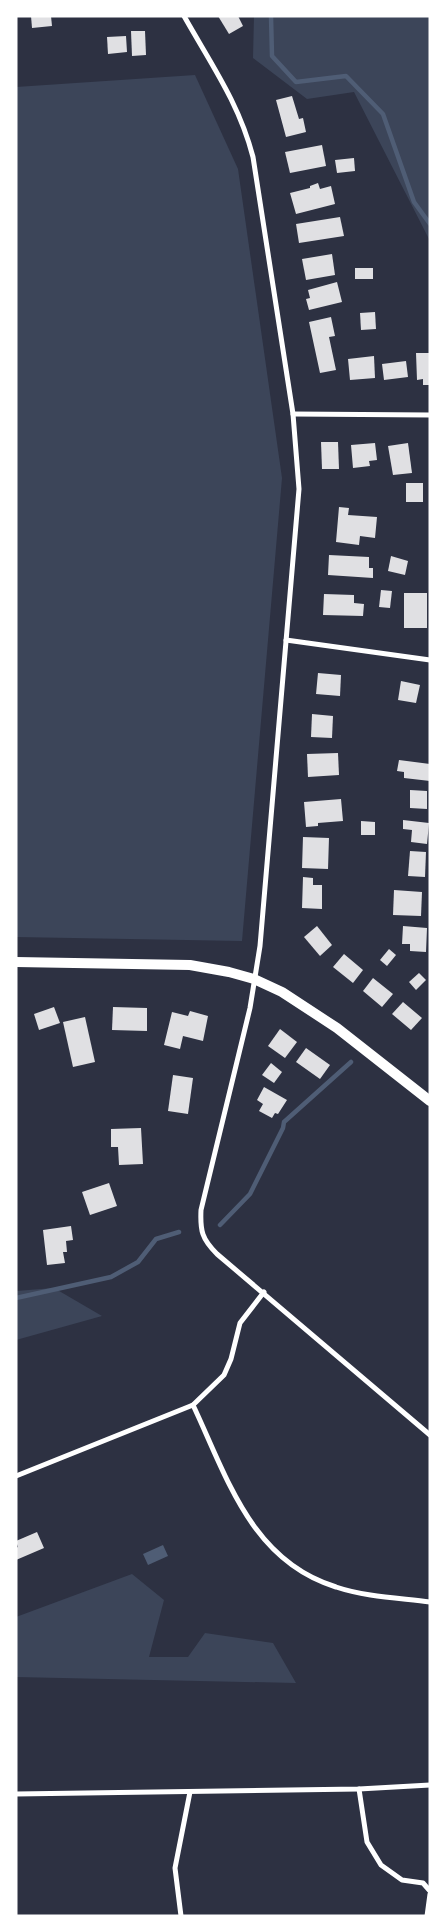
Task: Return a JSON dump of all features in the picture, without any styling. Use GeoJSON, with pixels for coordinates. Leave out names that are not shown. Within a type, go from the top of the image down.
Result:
{"type":"FeatureCollection","features":[{"type":"Feature","properties":{"kind":"main road"},"geometry":{"type":"LineString","coordinates":[[16,962],[190,965],[216,969],[254,979],[282,992],[337,1028],[430,1101]]}},
{"type":"Feature","properties":{"kind":"street"},"geometry":{"type":"LineString","coordinates":[[184,16],[233,100],[249,139],[257,175],[293,414],[299,489],[260,946],[250,1008],[201,1219],[206,1242],[217,1254],[430,1435]]}},
{"type":"Feature","properties":{"kind":"street"},"geometry":{"type":"LineString","coordinates":[[293,414],[430,415]]}},
{"type":"Feature","properties":{"kind":"street"},"geometry":{"type":"LineString","coordinates":[[286,640],[430,660]]}},
{"type":"Feature","properties":{"kind":"street"},"geometry":{"type":"LineString","coordinates":[[16,1476],[193,1405],[224,1375],[234,1351],[240,1323],[264,1292]]}},
{"type":"Feature","properties":{"kind":"street"},"geometry":{"type":"LineString","coordinates":[[193,1405],[247,1518],[277,1554],[303,1573],[335,1587],[369,1594],[430,1602]]}},
{"type":"Feature","properties":{"kind":"street"},"geometry":{"type":"LineString","coordinates":[[16,1794],[359,1789],[430,1785]]}},
{"type":"Feature","properties":{"kind":"street"},"geometry":{"type":"LineString","coordinates":[[359,1789],[367,1842],[381,1865],[402,1880],[423,1883],[430,1892],[427,1916]]}},
{"type":"Feature","properties":{"kind":"street"},"geometry":{"type":"LineString","coordinates":[[181,1916],[175,1868],[190,1792]]}},
{"type":"Feature","properties":{"kind":"shaded area"},"geometry":{"type":"Polygon","coordinates":[[[254,16],[430,16],[430,241],[354,92],[307,99],[253,58],[254,16]]]}},
{"type":"Feature","properties":{"kind":"shaded area"},"geometry":{"type":"Polygon","coordinates":[[[195,75],[238,169],[282,478],[242,941],[16,937],[16,87],[195,75]]]}},
{"type":"Feature","properties":{"kind":"shaded area"},"geometry":{"type":"Polygon","coordinates":[[[54,1288],[102,1316],[16,1340],[16,1291],[54,1288]]]}},
{"type":"Feature","properties":{"kind":"shaded area"},"geometry":{"type":"Polygon","coordinates":[[[163,1545],[168,1556],[148,1565],[143,1554],[163,1545]]]}},
{"type":"Feature","properties":{"kind":"shaded area"},"geometry":{"type":"Polygon","coordinates":[[[132,1574],[164,1600],[149,1657],[188,1657],[205,1633],[273,1643],[296,1683],[16,1677],[16,1617],[132,1574]]]}},
{"type":"Feature","properties":{"kind":"building"},"geometry":{"type":"Polygon","coordinates":[[[31,16],[51,16],[52,26],[32,28],[31,16]]]}},
{"type":"Feature","properties":{"kind":"building"},"geometry":{"type":"Polygon","coordinates":[[[218,16],[238,16],[243,26],[229,34],[218,16]]]}},
{"type":"Feature","properties":{"kind":"building"},"geometry":{"type":"Polygon","coordinates":[[[131,31],[145,31],[146,55],[132,56],[131,31]]]}},
{"type":"Feature","properties":{"kind":"building"},"geometry":{"type":"Polygon","coordinates":[[[126,36],[127,52],[108,54],[107,37],[126,36]]]}},
{"type":"Feature","properties":{"kind":"building"},"geometry":{"type":"Polygon","coordinates":[[[292,96],[299,119],[303,118],[306,132],[286,137],[276,100],[292,96]]]}},
{"type":"Feature","properties":{"kind":"building"},"geometry":{"type":"Polygon","coordinates":[[[322,145],[326,166],[290,173],[285,152],[322,145]]]}},
{"type":"Feature","properties":{"kind":"building"},"geometry":{"type":"Polygon","coordinates":[[[354,158],[355,171],[337,173],[335,160],[354,158]]]}},
{"type":"Feature","properties":{"kind":"building"},"geometry":{"type":"Polygon","coordinates":[[[318,183],[320,189],[331,186],[335,204],[296,214],[290,193],[310,188],[310,186],[318,183]]]}},
{"type":"Feature","properties":{"kind":"building"},"geometry":{"type":"Polygon","coordinates":[[[340,217],[344,236],[299,243],[296,224],[340,217]]]}},
{"type":"Feature","properties":{"kind":"building"},"geometry":{"type":"Polygon","coordinates":[[[332,254],[335,275],[306,280],[302,259],[332,254]]]}},
{"type":"Feature","properties":{"kind":"building"},"geometry":{"type":"Polygon","coordinates":[[[355,268],[373,268],[373,279],[355,279],[355,268]]]}},
{"type":"Feature","properties":{"kind":"building"},"geometry":{"type":"Polygon","coordinates":[[[337,282],[342,302],[309,310],[306,299],[310,298],[308,290],[337,282]]]}},
{"type":"Feature","properties":{"kind":"building"},"geometry":{"type":"Polygon","coordinates":[[[375,312],[376,329],[361,330],[360,313],[375,312]]]}},
{"type":"Feature","properties":{"kind":"building"},"geometry":{"type":"Polygon","coordinates":[[[331,317],[335,336],[329,337],[336,370],[320,373],[309,322],[331,317]]]}},
{"type":"Feature","properties":{"kind":"building"},"geometry":{"type":"Polygon","coordinates":[[[416,353],[430,353],[430,385],[423,385],[423,379],[417,380],[416,353]]]}},
{"type":"Feature","properties":{"kind":"building"},"geometry":{"type":"Polygon","coordinates":[[[374,356],[375,378],[350,380],[348,359],[374,356]]]}},
{"type":"Feature","properties":{"kind":"building"},"geometry":{"type":"Polygon","coordinates":[[[406,361],[408,377],[384,380],[382,364],[406,361]]]}},
{"type":"Feature","properties":{"kind":"building"},"geometry":{"type":"Polygon","coordinates":[[[321,442],[338,442],[339,469],[322,469],[321,442]]]}},
{"type":"Feature","properties":{"kind":"building"},"geometry":{"type":"Polygon","coordinates":[[[375,443],[377,460],[369,461],[370,466],[353,468],[351,445],[375,443]]]}},
{"type":"Feature","properties":{"kind":"building"},"geometry":{"type":"Polygon","coordinates":[[[408,443],[412,473],[393,475],[388,446],[408,443]]]}},
{"type":"Feature","properties":{"kind":"building"},"geometry":{"type":"Polygon","coordinates":[[[406,483],[423,483],[423,502],[406,502],[406,483]]]}},
{"type":"Feature","properties":{"kind":"building"},"geometry":{"type":"Polygon","coordinates":[[[339,507],[349,508],[348,515],[377,517],[375,538],[360,536],[359,545],[336,542],[339,507]]]}},
{"type":"Feature","properties":{"kind":"building"},"geometry":{"type":"Polygon","coordinates":[[[329,555],[369,557],[369,568],[373,568],[373,578],[328,575],[329,555]]]}},
{"type":"Feature","properties":{"kind":"building"},"geometry":{"type":"Polygon","coordinates":[[[391,556],[408,561],[405,575],[388,571],[391,556]]]}},
{"type":"Feature","properties":{"kind":"building"},"geometry":{"type":"Polygon","coordinates":[[[381,590],[392,591],[390,608],[379,607],[381,590]]]}},
{"type":"Feature","properties":{"kind":"building"},"geometry":{"type":"Polygon","coordinates":[[[404,593],[427,593],[427,628],[404,628],[404,593]]]}},
{"type":"Feature","properties":{"kind":"building"},"geometry":{"type":"Polygon","coordinates":[[[324,594],[354,595],[354,603],[364,604],[363,616],[323,615],[324,594]]]}},
{"type":"Feature","properties":{"kind":"building"},"geometry":{"type":"Polygon","coordinates":[[[318,673],[341,675],[340,696],[316,694],[318,673]]]}},
{"type":"Feature","properties":{"kind":"building"},"geometry":{"type":"Polygon","coordinates":[[[401,681],[420,685],[416,703],[398,700],[401,681]]]}},
{"type":"Feature","properties":{"kind":"building"},"geometry":{"type":"Polygon","coordinates":[[[312,714],[333,716],[332,738],[311,737],[312,714]]]}},
{"type":"Feature","properties":{"kind":"building"},"geometry":{"type":"Polygon","coordinates":[[[338,753],[339,775],[308,777],[307,754],[338,753]]]}},
{"type":"Feature","properties":{"kind":"building"},"geometry":{"type":"Polygon","coordinates":[[[399,760],[430,764],[430,781],[404,778],[404,772],[397,771],[399,760]]]}},
{"type":"Feature","properties":{"kind":"building"},"geometry":{"type":"Polygon","coordinates":[[[410,790],[427,791],[427,809],[410,808],[410,790]]]}},
{"type":"Feature","properties":{"kind":"building"},"geometry":{"type":"Polygon","coordinates":[[[341,799],[343,821],[318,823],[318,826],[306,827],[304,802],[341,799]]]}},
{"type":"Feature","properties":{"kind":"building"},"geometry":{"type":"Polygon","coordinates":[[[403,820],[429,823],[427,844],[411,842],[412,830],[403,829],[403,820]]]}},
{"type":"Feature","properties":{"kind":"building"},"geometry":{"type":"Polygon","coordinates":[[[361,821],[375,822],[375,835],[361,835],[361,821]]]}},
{"type":"Feature","properties":{"kind":"building"},"geometry":{"type":"Polygon","coordinates":[[[303,837],[329,838],[328,869],[302,868],[303,837]]]}},
{"type":"Feature","properties":{"kind":"building"},"geometry":{"type":"Polygon","coordinates":[[[410,851],[426,852],[425,877],[408,876],[410,851]]]}},
{"type":"Feature","properties":{"kind":"building"},"geometry":{"type":"Polygon","coordinates":[[[303,877],[313,878],[313,885],[322,885],[322,909],[302,908],[303,877]]]}},
{"type":"Feature","properties":{"kind":"building"},"geometry":{"type":"Polygon","coordinates":[[[394,890],[422,892],[421,916],[393,915],[394,890]]]}},
{"type":"Feature","properties":{"kind":"building"},"geometry":{"type":"Polygon","coordinates":[[[317,926],[332,945],[320,956],[304,937],[317,926]]]}},
{"type":"Feature","properties":{"kind":"building"},"geometry":{"type":"Polygon","coordinates":[[[403,926],[427,928],[426,952],[410,951],[410,944],[402,944],[403,926]]]}},
{"type":"Feature","properties":{"kind":"building"},"geometry":{"type":"Polygon","coordinates":[[[389,949],[396,955],[387,966],[380,960],[389,949]]]}},
{"type":"Feature","properties":{"kind":"building"},"geometry":{"type":"Polygon","coordinates":[[[344,954],[363,970],[353,983],[333,967],[344,954]]]}},
{"type":"Feature","properties":{"kind":"building"},"geometry":{"type":"Polygon","coordinates":[[[419,973],[426,980],[416,990],[409,982],[419,973]]]}},
{"type":"Feature","properties":{"kind":"building"},"geometry":{"type":"Polygon","coordinates":[[[373,978],[393,994],[382,1007],[363,991],[373,978]]]}},
{"type":"Feature","properties":{"kind":"building"},"geometry":{"type":"Polygon","coordinates":[[[403,1002],[422,1018],[411,1030],[392,1014],[403,1002]]]}},
{"type":"Feature","properties":{"kind":"building"},"geometry":{"type":"Polygon","coordinates":[[[54,1007],[60,1023],[39,1030],[34,1014],[54,1007]]]}},
{"type":"Feature","properties":{"kind":"building"},"geometry":{"type":"Polygon","coordinates":[[[113,1007],[147,1008],[147,1031],[112,1030],[113,1007]]]}},
{"type":"Feature","properties":{"kind":"building"},"geometry":{"type":"Polygon","coordinates":[[[190,1011],[208,1016],[203,1041],[183,1036],[180,1049],[164,1045],[172,1012],[188,1016],[190,1011]]]}},
{"type":"Feature","properties":{"kind":"building"},"geometry":{"type":"Polygon","coordinates":[[[85,1017],[95,1062],[73,1067],[63,1022],[85,1017]]]}},
{"type":"Feature","properties":{"kind":"building"},"geometry":{"type":"Polygon","coordinates":[[[280,1029],[297,1042],[285,1058],[268,1046],[280,1029]]]}},
{"type":"Feature","properties":{"kind":"building"},"geometry":{"type":"Polygon","coordinates":[[[306,1048],[330,1065],[320,1079],[296,1062],[306,1048]]]}},
{"type":"Feature","properties":{"kind":"building"},"geometry":{"type":"Polygon","coordinates":[[[271,1063],[282,1072],[274,1083],[262,1075],[271,1063]]]}},
{"type":"Feature","properties":{"kind":"building"},"geometry":{"type":"Polygon","coordinates":[[[173,1075],[193,1078],[188,1114],[168,1111],[173,1075]]]}},
{"type":"Feature","properties":{"kind":"building"},"geometry":{"type":"Polygon","coordinates":[[[264,1087],[287,1100],[278,1114],[275,1113],[272,1118],[259,1111],[263,1104],[257,1100],[264,1087]]]}},
{"type":"Feature","properties":{"kind":"building"},"geometry":{"type":"Polygon","coordinates":[[[141,1128],[143,1164],[119,1165],[118,1147],[111,1147],[111,1129],[141,1128]]]}},
{"type":"Feature","properties":{"kind":"building"},"geometry":{"type":"Polygon","coordinates":[[[109,1183],[117,1206],[90,1215],[82,1192],[109,1183]]]}},
{"type":"Feature","properties":{"kind":"building"},"geometry":{"type":"Polygon","coordinates":[[[71,1226],[73,1240],[66,1241],[67,1252],[63,1252],[65,1263],[47,1265],[43,1230],[71,1226]]]}},
{"type":"Feature","properties":{"kind":"building"},"geometry":{"type":"Polygon","coordinates":[[[37,1532],[44,1548],[16,1560],[16,1548],[18,1547],[16,1541],[37,1532]]]}},
{"type":"Feature","properties":{"kind":"waterway"},"geometry":{"type":"LineString","coordinates":[[271,16],[272,56],[296,82],[346,76],[383,114],[414,202],[430,224]]}},
{"type":"Feature","properties":{"kind":"waterway"},"geometry":{"type":"LineString","coordinates":[[220,1225],[250,1194],[283,1128],[284,1122],[351,1062]]}},
{"type":"Feature","properties":{"kind":"waterway"},"geometry":{"type":"LineString","coordinates":[[16,1298],[111,1277],[138,1262],[156,1239],[179,1232]]}}]}
